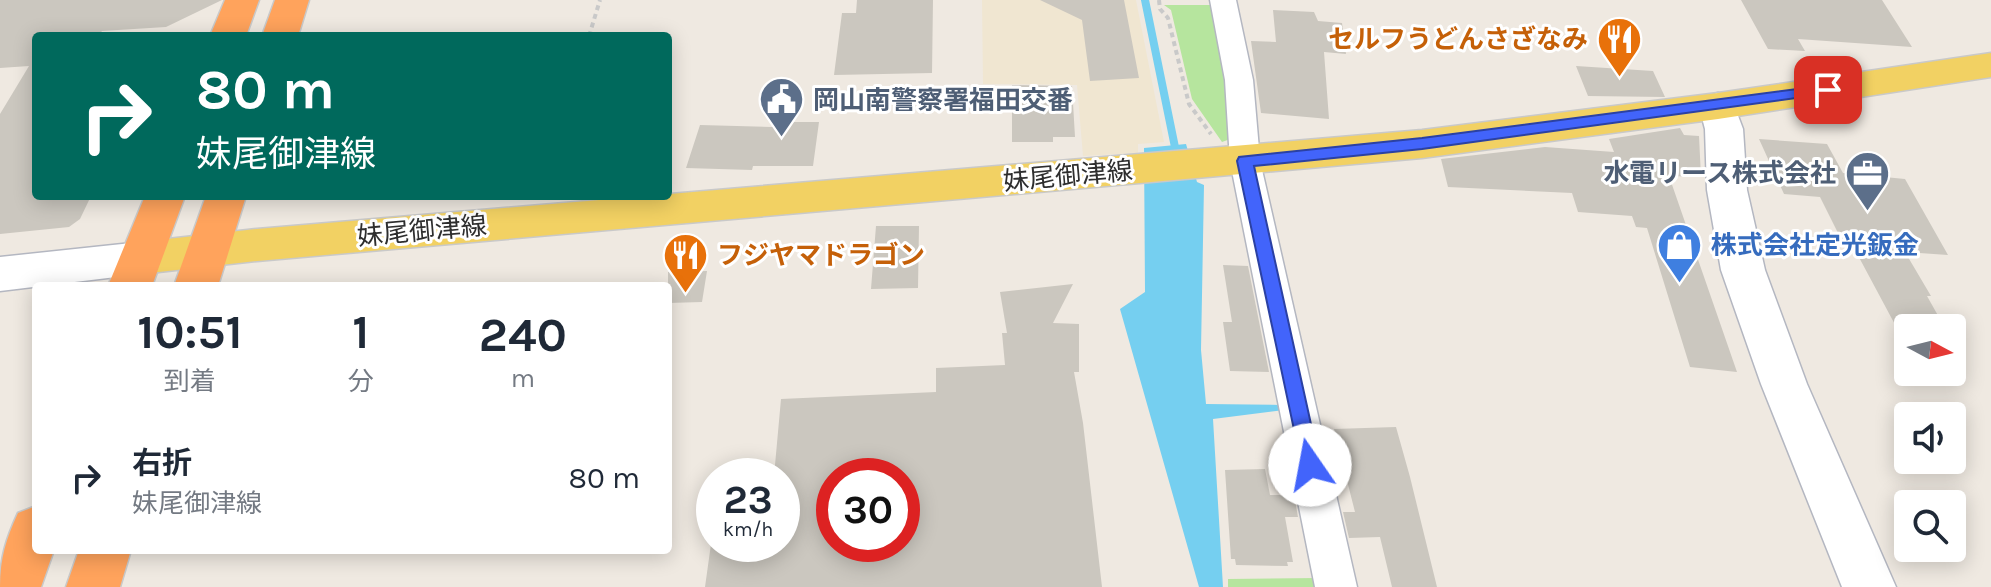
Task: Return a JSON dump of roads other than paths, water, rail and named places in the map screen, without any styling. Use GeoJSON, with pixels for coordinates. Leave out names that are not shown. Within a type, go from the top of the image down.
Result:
{"type":"FeatureCollection","features":[{"type":"Feature","properties":{"kind":"highway"},"geometry":{"type":"LineString","coordinates":[[230,32],[242,0]]}},
{"type":"Feature","properties":{"kind":"highway"},"geometry":{"type":"LineString","coordinates":[[281,32],[292,0]]}},
{"type":"Feature","properties":{"kind":"highway"},"geometry":{"type":"LineString","coordinates":[[136,272],[163,200]]}},
{"type":"Feature","properties":{"kind":"highway"},"geometry":{"type":"LineString","coordinates":[[202,268],[225,200]]}},
{"type":"Feature","properties":{"kind":"highway"},"geometry":{"type":"LineString","coordinates":[[14,587],[32,540]]}},
{"type":"Feature","properties":{"kind":"highway"},"geometry":{"type":"LineString","coordinates":[[93,587],[104,554]]}},
{"type":"Feature","properties":{"kind":"main road","name":"妹尾御津線"},"geometry":{"type":"LineString","coordinates":[[136,272],[202,268],[1141,170],[1205,152],[1245,161],[1422,144],[1718,106],[1991,65]]}},
{"type":"Feature","properties":{"kind":"street"},"geometry":{"type":"LineString","coordinates":[[1223,0],[1233,39],[1245,131],[1245,161],[1336,587]]}},
{"type":"Feature","properties":{"kind":"street"},"geometry":{"type":"LineString","coordinates":[[1718,106],[1724,129],[1727,190],[1743,270],[1784,384],[1869,587]]}},
{"type":"Feature","properties":{"kind":"street"},"geometry":{"type":"LineString","coordinates":[[0,274],[136,272]]}},
{"type":"Feature","properties":{"kind":"water"},"geometry":{"type":"Polygon","coordinates":[[[1186,144],[1197,182],[1204,185],[1201,350],[1206,404],[1284,405],[1284,410],[1213,419],[1223,587],[1199,587],[1120,309],[1145,292],[1144,148],[1186,144]]]}},
{"type":"Feature","properties":{"kind":"waterway"},"geometry":{"type":"LineString","coordinates":[[1145,0],[1177,157]]}},
{"type":"Feature","properties":{"kind":"place","name":"セルフうどんさざなみ"},"geometry":{"type":"Point","coordinates":[1619,78]}},
{"type":"Feature","properties":{"kind":"place","name":"岡山南警察署福田交番"},"geometry":{"type":"Point","coordinates":[782,139]}},
{"type":"Feature","properties":{"kind":"place","name":"水電リース株式会社"},"geometry":{"type":"Point","coordinates":[1867,212]}},
{"type":"Feature","properties":{"kind":"place","name":"株式会社定光鈑金"},"geometry":{"type":"Point","coordinates":[1680,284]}},
{"type":"Feature","properties":{"kind":"place","name":"フジヤマドラゴン"},"geometry":{"type":"Point","coordinates":[686,294]}}]}
